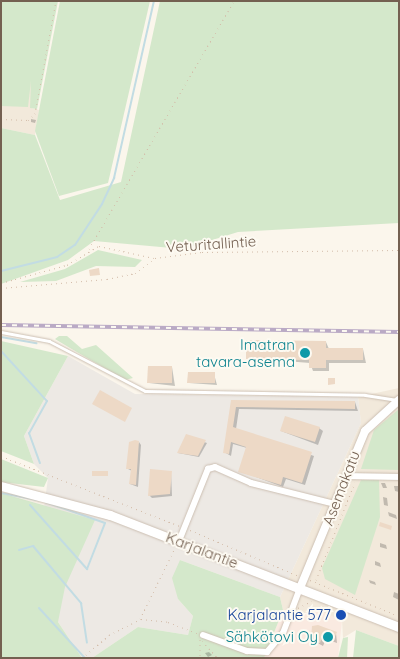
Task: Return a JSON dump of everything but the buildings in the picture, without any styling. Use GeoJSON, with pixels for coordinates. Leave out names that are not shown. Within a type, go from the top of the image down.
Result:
{"type":"FeatureCollection","features":[{"type":"Feature","properties":{"kind":"main road","name":"Karjalantie"},"geometry":{"type":"LineString","coordinates":[[1,486],[58,499],[178,540],[399,626]]}},
{"type":"Feature","properties":{"kind":"street","name":"Asemakatu"},"geometry":{"type":"LineString","coordinates":[[300,588],[365,431],[397,400]]}},
{"type":"Feature","properties":{"kind":"street"},"geometry":{"type":"LineString","coordinates":[[178,540],[208,469],[215,466],[259,485],[335,504]]}},
{"type":"Feature","properties":{"kind":"street"},"geometry":{"type":"LineString","coordinates":[[346,476],[399,477]]}},
{"type":"Feature","properties":{"kind":"street"},"geometry":{"type":"LineString","coordinates":[[201,637],[247,651],[267,652],[275,647],[300,588]]}},
{"type":"Feature","properties":{"kind":"lane"},"geometry":{"type":"LineString","coordinates":[[1,332],[49,341],[145,391],[365,395],[397,400]]}},
{"type":"Feature","properties":{"kind":"path"},"geometry":{"type":"LineString","coordinates":[[1,119],[27,120],[35,114],[56,1]]}},
{"type":"Feature","properties":{"kind":"path"},"geometry":{"type":"LineString","coordinates":[[1,283],[67,265],[89,249],[234,1]]}},
{"type":"Feature","properties":{"kind":"path"},"geometry":{"type":"LineString","coordinates":[[89,249],[106,247],[155,258]]}},
{"type":"Feature","properties":{"kind":"path","name":"Veturitallintie"},"geometry":{"type":"LineString","coordinates":[[1,288],[130,274],[155,258],[235,250],[399,250]]}},
{"type":"Feature","properties":{"kind":"path"},"geometry":{"type":"LineString","coordinates":[[1,456],[184,528],[298,576]]}},
{"type":"Feature","properties":{"kind":"path"},"geometry":{"type":"LineString","coordinates":[[316,581],[357,476]]}},
{"type":"Feature","properties":{"kind":"path"},"geometry":{"type":"LineString","coordinates":[[140,619],[178,540]]}},
{"type":"Feature","properties":{"kind":"path"},"geometry":{"type":"LineString","coordinates":[[310,580],[319,582],[399,616]]}},
{"type":"Feature","properties":{"kind":"path"},"geometry":{"type":"LineString","coordinates":[[316,588],[319,582]]}},
{"type":"Feature","properties":{"kind":"path"},"geometry":{"type":"LineString","coordinates":[[292,609],[303,608],[311,601]]}},
{"type":"Feature","properties":{"kind":"path"},"geometry":{"type":"LineString","coordinates":[[82,658],[109,635],[140,619],[168,622],[201,637],[218,658]]}},
{"type":"Feature","properties":{"kind":"path"},"geometry":{"type":"LineString","coordinates":[[200,658],[201,637]]}},
{"type":"Feature","properties":{"kind":"shaded area"},"geometry":{"type":"Polygon","coordinates":[[[1,74],[34,81],[31,108],[39,110],[35,135],[1,128],[1,74]]]}},
{"type":"Feature","properties":{"kind":"shaded area"},"geometry":{"type":"Polygon","coordinates":[[[68,356],[135,394],[358,397],[361,423],[280,597],[180,560],[178,599],[193,616],[188,635],[138,627],[92,658],[82,658],[52,613],[44,508],[48,478],[34,464],[24,436],[68,356]]]}},
{"type":"Feature","properties":{"kind":"shaded area"},"geometry":{"type":"Polygon","coordinates":[[[399,388],[399,646],[356,630],[343,638],[342,620],[283,610],[280,597],[361,423],[358,397],[399,388]]]}},
{"type":"Feature","properties":{"kind":"shaded area"},"geometry":{"type":"Polygon","coordinates":[[[315,608],[342,621],[338,658],[264,658],[283,610],[300,615],[315,608]]]}},
{"type":"Feature","properties":{"kind":"green space"},"geometry":{"type":"Polygon","coordinates":[[[1,1],[58,1],[37,109],[30,108],[31,81],[28,107],[1,106],[1,1]]]}},
{"type":"Feature","properties":{"kind":"green space"},"geometry":{"type":"Polygon","coordinates":[[[60,1],[150,1],[108,183],[59,196],[35,131],[60,1]]]}},
{"type":"Feature","properties":{"kind":"green space"},"geometry":{"type":"Polygon","coordinates":[[[160,1],[399,1],[399,223],[238,232],[183,249],[94,241],[68,260],[1,284],[1,128],[35,135],[60,200],[121,182],[160,1]]]}},
{"type":"Feature","properties":{"kind":"green space"},"geometry":{"type":"Polygon","coordinates":[[[98,250],[142,260],[135,267],[96,266],[56,281],[20,282],[65,269],[98,250]]]}},
{"type":"Feature","properties":{"kind":"green space"},"geometry":{"type":"Polygon","coordinates":[[[59,336],[67,336],[82,349],[96,345],[133,378],[125,380],[55,339],[59,336]]]}},
{"type":"Feature","properties":{"kind":"green space"},"geometry":{"type":"Polygon","coordinates":[[[1,341],[68,356],[24,436],[34,464],[1,451],[1,341]]]}},
{"type":"Feature","properties":{"kind":"green space"},"geometry":{"type":"Polygon","coordinates":[[[399,409],[399,470],[361,469],[374,430],[399,409]]]}},
{"type":"Feature","properties":{"kind":"green space"},"geometry":{"type":"Polygon","coordinates":[[[1,459],[48,478],[44,487],[1,482],[1,459]]]}},
{"type":"Feature","properties":{"kind":"green space"},"geometry":{"type":"Polygon","coordinates":[[[361,480],[379,480],[380,517],[355,595],[325,579],[322,568],[361,480]]]}},
{"type":"Feature","properties":{"kind":"green space"},"geometry":{"type":"Polygon","coordinates":[[[1,493],[95,520],[65,587],[58,622],[82,658],[1,658],[1,493]]]}},
{"type":"Feature","properties":{"kind":"green space"},"geometry":{"type":"Polygon","coordinates":[[[180,560],[280,597],[283,610],[264,658],[92,658],[138,627],[188,635],[193,616],[178,599],[172,578],[180,560]]]}},
{"type":"Feature","properties":{"kind":"green space"},"geometry":{"type":"Polygon","coordinates":[[[356,630],[399,646],[399,658],[353,658],[356,630]]]}},
{"type":"Feature","properties":{"kind":"green space"},"geometry":{"type":"Polygon","coordinates":[[[348,637],[347,658],[338,658],[343,638],[348,637]]]}},
{"type":"Feature","properties":{"kind":"waterway"},"geometry":{"type":"LineString","coordinates":[[1,271],[57,257],[75,245],[102,204],[114,178],[154,1]]}},
{"type":"Feature","properties":{"kind":"waterway"},"geometry":{"type":"LineString","coordinates":[[1,337],[36,343]]}},
{"type":"Feature","properties":{"kind":"waterway"},"geometry":{"type":"LineString","coordinates":[[1,351],[47,401],[29,433],[40,463]]}},
{"type":"Feature","properties":{"kind":"waterway"},"geometry":{"type":"LineString","coordinates":[[1,493],[38,500]]}},
{"type":"Feature","properties":{"kind":"waterway"},"geometry":{"type":"LineString","coordinates":[[30,505],[87,569],[105,523],[45,502]]}},
{"type":"Feature","properties":{"kind":"waterway"},"geometry":{"type":"LineString","coordinates":[[19,550],[33,546],[81,603],[87,643]]}},
{"type":"Feature","properties":{"kind":"waterway"},"geometry":{"type":"LineString","coordinates":[[39,608],[85,658]]}},
{"type":"Feature","properties":{"kind":"railway"},"geometry":{"type":"LineString","coordinates":[[1,325],[399,332]]}},
{"type":"Feature","properties":{"kind":"place","name":"Imatran tavara-asema"},"geometry":{"type":"Point","coordinates":[305,353]}},
{"type":"Feature","properties":{"kind":"place","name":"Karjalantie 577"},"geometry":{"type":"Point","coordinates":[341,615]}},
{"type":"Feature","properties":{"kind":"place","name":"Sähkötovi Oy"},"geometry":{"type":"Point","coordinates":[328,637]}}]}
